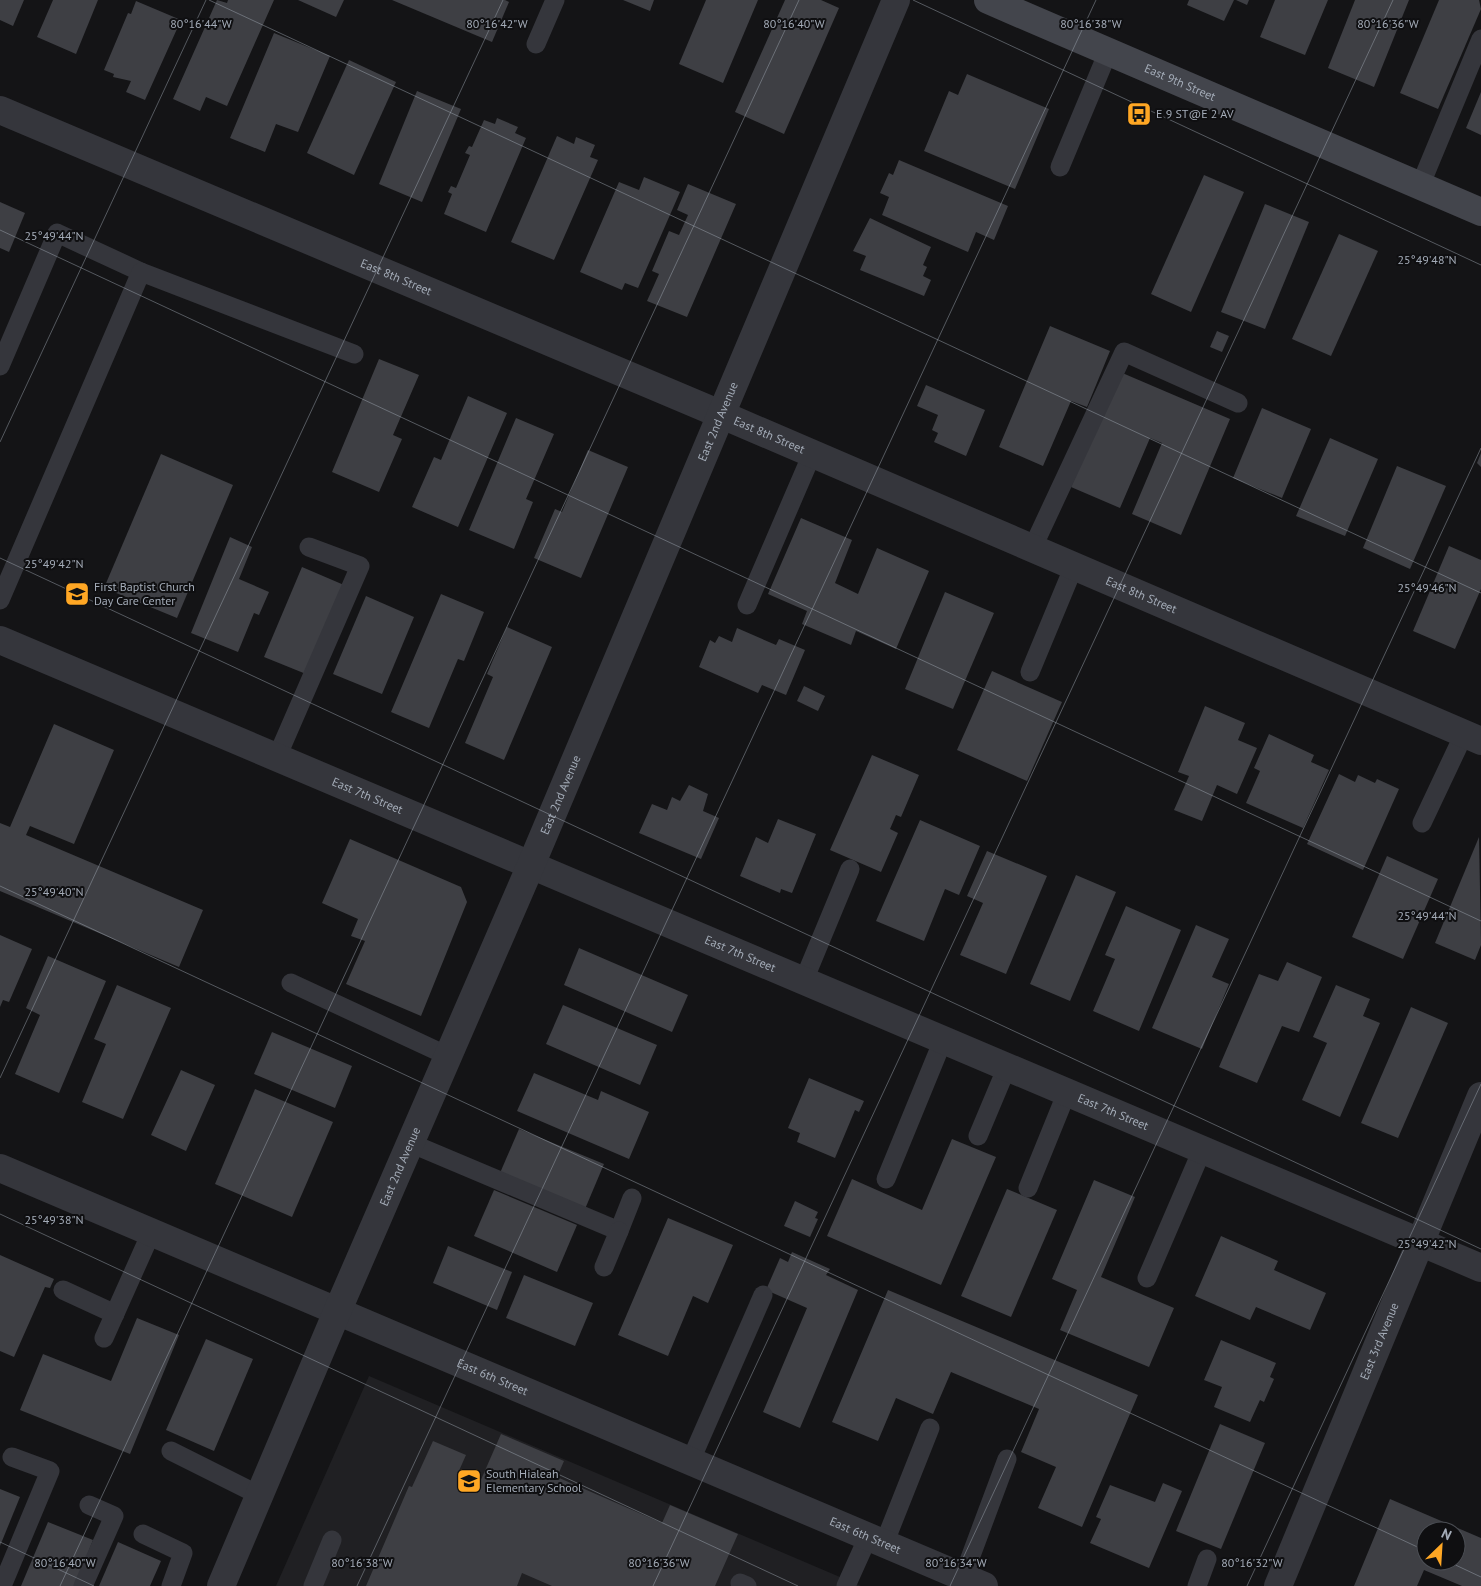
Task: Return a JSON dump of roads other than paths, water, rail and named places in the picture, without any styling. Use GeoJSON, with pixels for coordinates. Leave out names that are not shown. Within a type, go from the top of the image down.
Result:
{"type":"FeatureCollection","features":[{"type":"Feature","properties":{"kind":"main road","name":"East 9th Street"},"geometry":{"type":"LineString","coordinates":[[988,0],[1481,212]]}},
{"type":"Feature","properties":{"kind":"street","name":"East 2nd Avenue"},"geometry":{"type":"LineString","coordinates":[[221,1586],[336,1312],[531,865],[896,0]]}},
{"type":"Feature","properties":{"kind":"street","name":"East 8th Street"},"geometry":{"type":"LineString","coordinates":[[0,110],[720,414],[1472,738]]}},
{"type":"Feature","properties":{"kind":"street","name":"East 7th Street"},"geometry":{"type":"LineString","coordinates":[[0,640],[1481,1268]]}},
{"type":"Feature","properties":{"kind":"street","name":"East 3rd Avenue"},"geometry":{"type":"LineString","coordinates":[[1278,1586],[1420,1242],[1480,1104]]}},
{"type":"Feature","properties":{"kind":"street","name":"East 6th Street"},"geometry":{"type":"LineString","coordinates":[[0,1168],[973,1581]]}},
{"type":"Feature","properties":{"kind":"lane"},"geometry":{"type":"LineString","coordinates":[[536,44],[555,0]]}},
{"type":"Feature","properties":{"kind":"lane"},"geometry":{"type":"LineString","coordinates":[[1420,186],[1481,40]]}},
{"type":"Feature","properties":{"kind":"lane"},"geometry":{"type":"LineString","coordinates":[[1060,167],[1108,52]]}},
{"type":"Feature","properties":{"kind":"lane"},"geometry":{"type":"LineString","coordinates":[[0,366],[57,233],[141,272],[354,354]]}},
{"type":"Feature","properties":{"kind":"lane"},"geometry":{"type":"LineString","coordinates":[[0,600],[141,272]]}},
{"type":"Feature","properties":{"kind":"lane"},"geometry":{"type":"LineString","coordinates":[[1032,549],[1124,352],[1238,403]]}},
{"type":"Feature","properties":{"kind":"lane"},"geometry":{"type":"LineString","coordinates":[[747,605],[812,454]]}},
{"type":"Feature","properties":{"kind":"lane"},"geometry":{"type":"LineString","coordinates":[[277,757],[360,566],[309,547]]}},
{"type":"Feature","properties":{"kind":"lane"},"geometry":{"type":"LineString","coordinates":[[1030,672],[1074,566]]}},
{"type":"Feature","properties":{"kind":"lane"},"geometry":{"type":"LineString","coordinates":[[1422,823],[1472,738]]}},
{"type":"Feature","properties":{"kind":"lane"},"geometry":{"type":"LineString","coordinates":[[804,980],[850,869]]}},
{"type":"Feature","properties":{"kind":"lane"},"geometry":{"type":"LineString","coordinates":[[291,983],[448,1056]]}},
{"type":"Feature","properties":{"kind":"lane"},"geometry":{"type":"LineString","coordinates":[[886,1179],[943,1040]]}},
{"type":"Feature","properties":{"kind":"lane"},"geometry":{"type":"LineString","coordinates":[[978,1136],[1006,1067]]}},
{"type":"Feature","properties":{"kind":"lane"},"geometry":{"type":"LineString","coordinates":[[1028,1188],[1067,1092]]}},
{"type":"Feature","properties":{"kind":"lane"},"geometry":{"type":"LineString","coordinates":[[410,1143],[619,1230]]}},
{"type":"Feature","properties":{"kind":"lane"},"geometry":{"type":"LineString","coordinates":[[1147,1278],[1202,1150]]}},
{"type":"Feature","properties":{"kind":"lane"},"geometry":{"type":"LineString","coordinates":[[604,1267],[632,1198]]}},
{"type":"Feature","properties":{"kind":"lane"},"geometry":{"type":"LineString","coordinates":[[104,1338],[151,1233]]}},
{"type":"Feature","properties":{"kind":"lane"},"geometry":{"type":"LineString","coordinates":[[63,1290],[115,1314]]}},
{"type":"Feature","properties":{"kind":"lane"},"geometry":{"type":"LineString","coordinates":[[690,1462],[763,1295]]}},
{"type":"Feature","properties":{"kind":"lane"},"geometry":{"type":"LineString","coordinates":[[846,1586],[876,1540],[930,1428]]}},
{"type":"Feature","properties":{"kind":"lane"},"geometry":{"type":"LineString","coordinates":[[171,1451],[259,1495]]}},
{"type":"Feature","properties":{"kind":"lane"},"geometry":{"type":"LineString","coordinates":[[2,1586],[50,1471],[12,1457]]}},
{"type":"Feature","properties":{"kind":"lane"},"geometry":{"type":"LineString","coordinates":[[973,1581],[1007,1459]]}},
{"type":"Feature","properties":{"kind":"lane"},"geometry":{"type":"LineString","coordinates":[[82,1586],[114,1516],[89,1505]]}},
{"type":"Feature","properties":{"kind":"lane"},"geometry":{"type":"LineString","coordinates":[[143,1534],[183,1553],[170,1586]]}},
{"type":"Feature","properties":{"kind":"lane"},"geometry":{"type":"LineString","coordinates":[[313,1586],[332,1540]]}},
{"type":"Feature","properties":{"kind":"lane"},"geometry":{"type":"LineString","coordinates":[[1197,1586],[1207,1559]]}},
{"type":"Feature","properties":{"kind":"place","name":"E 9 ST@E 2 AV"},"geometry":{"type":"Point","coordinates":[1139,114]}},
{"type":"Feature","properties":{"kind":"place","name":"First Baptist Church Day Care Center"},"geometry":{"type":"Point","coordinates":[77,594]}},
{"type":"Feature","properties":{"kind":"place","name":"South Hialeah Elementary School"},"geometry":{"type":"Point","coordinates":[469,1481]}}]}
